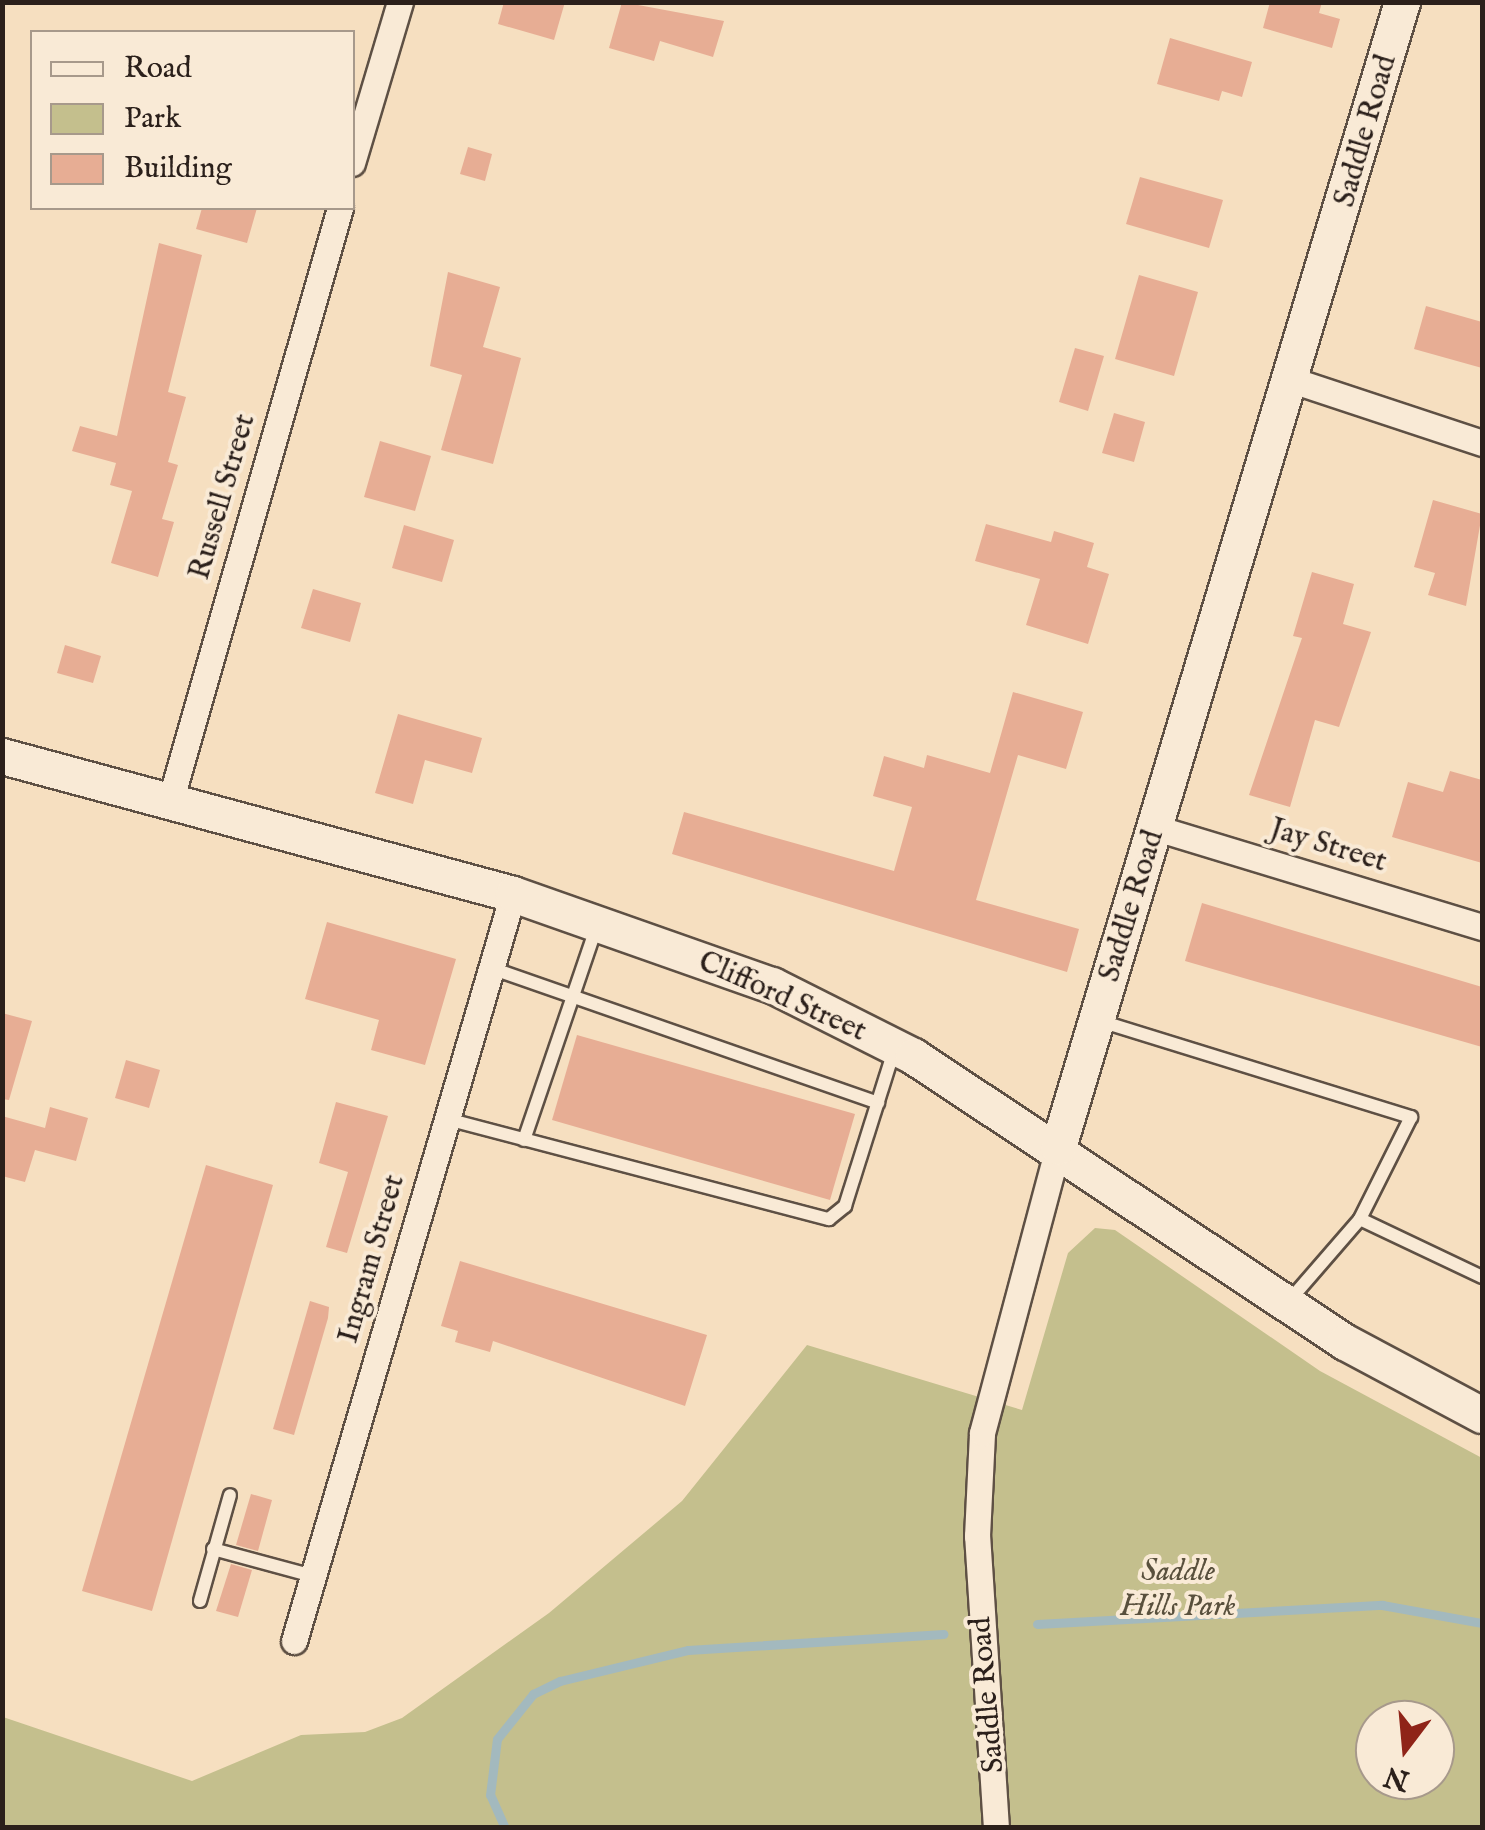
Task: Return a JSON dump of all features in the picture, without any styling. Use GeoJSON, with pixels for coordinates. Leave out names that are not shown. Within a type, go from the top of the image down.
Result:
{"type":"FeatureCollection","features":[{"type":"Feature","properties":{"kind":"main road","name":"Saddle Road"},"geometry":{"type":"LineString","coordinates":[[1058,1147],[1295,381],[1402,2]]}},
{"type":"Feature","properties":{"kind":"main road","name":"Clifford Street"},"geometry":{"type":"LineString","coordinates":[[2,756],[513,894],[772,986],[895,1047],[1058,1147],[1288,1303],[1482,1416]]}},
{"type":"Feature","properties":{"kind":"street"},"geometry":{"type":"LineString","coordinates":[[355,153],[400,2]]}},
{"type":"Feature","properties":{"kind":"street","name":"Russell Street"},"geometry":{"type":"LineString","coordinates":[[169,804],[339,210]]}},
{"type":"Feature","properties":{"kind":"street"},"geometry":{"type":"LineString","coordinates":[[1295,381],[1482,443]]}},
{"type":"Feature","properties":{"kind":"street","name":"Jay Street"},"geometry":{"type":"LineString","coordinates":[[1156,828],[1482,926]]}},
{"type":"Feature","properties":{"kind":"street","name":"Ingram Street"},"geometry":{"type":"LineString","coordinates":[[294,1642],[513,894]]}},
{"type":"Feature","properties":{"kind":"street","name":"Saddle Road"},"geometry":{"type":"LineString","coordinates":[[996,1828],[978,1552],[982,1432],[1058,1147]]}},
{"type":"Feature","properties":{"kind":"lane"},"geometry":{"type":"LineString","coordinates":[[524,1140],[569,995],[598,923]]}},
{"type":"Feature","properties":{"kind":"lane"},"geometry":{"type":"LineString","coordinates":[[492,968],[878,1103]]}},
{"type":"Feature","properties":{"kind":"lane"},"geometry":{"type":"LineString","coordinates":[[1097,1020],[1411,1117],[1360,1219],[1288,1303]]}},
{"type":"Feature","properties":{"kind":"lane"},"geometry":{"type":"LineString","coordinates":[[447,1119],[829,1219],[845,1206],[895,1047]]}},
{"type":"Feature","properties":{"kind":"lane"},"geometry":{"type":"LineString","coordinates":[[1360,1219],[1482,1278]]}},
{"type":"Feature","properties":{"kind":"lane"},"geometry":{"type":"LineString","coordinates":[[200,1601],[230,1495]]}},
{"type":"Feature","properties":{"kind":"lane"},"geometry":{"type":"LineString","coordinates":[[214,1548],[313,1576]]}},
{"type":"Feature","properties":{"kind":"green space","name":"Saddle Hills Park"},"geometry":{"type":"Polygon","coordinates":[[[1095,1228],[1115,1230],[1320,1371],[1482,1458],[1482,1827],[3,1828],[3,1717],[192,1781],[301,1735],[365,1732],[402,1718],[549,1613],[682,1501],[807,1345],[1022,1410],[1068,1253],[1095,1228]]]}},
{"type":"Feature","properties":{"kind":"building"},"geometry":{"type":"Polygon","coordinates":[[[504,2],[565,2],[554,40],[498,24],[504,2]]]}},
{"type":"Feature","properties":{"kind":"building"},"geometry":{"type":"Polygon","coordinates":[[[622,2],[724,21],[713,57],[660,41],[654,61],[609,48],[622,2]]]}},
{"type":"Feature","properties":{"kind":"building"},"geometry":{"type":"Polygon","coordinates":[[[1270,2],[1322,2],[1319,13],[1340,19],[1332,48],[1263,28],[1270,2]]]}},
{"type":"Feature","properties":{"kind":"building"},"geometry":{"type":"Polygon","coordinates":[[[1170,38],[1252,62],[1242,97],[1222,91],[1219,101],[1157,84],[1170,38]]]}},
{"type":"Feature","properties":{"kind":"building"},"geometry":{"type":"Polygon","coordinates":[[[468,147],[492,154],[485,181],[460,174],[468,147]]]}},
{"type":"Feature","properties":{"kind":"building"},"geometry":{"type":"Polygon","coordinates":[[[1140,177],[1223,200],[1209,248],[1126,224],[1140,177]]]}},
{"type":"Feature","properties":{"kind":"building"},"geometry":{"type":"Polygon","coordinates":[[[201,210],[256,210],[247,243],[196,229],[201,210]]]}},
{"type":"Feature","properties":{"kind":"building"},"geometry":{"type":"Polygon","coordinates":[[[159,243],[202,255],[168,392],[186,397],[168,462],[178,465],[162,519],[174,522],[158,577],[111,563],[132,491],[110,485],[116,463],[72,451],[80,426],[117,436],[159,243]]]}},
{"type":"Feature","properties":{"kind":"building"},"geometry":{"type":"Polygon","coordinates":[[[448,272],[500,287],[483,347],[521,358],[493,464],[441,450],[462,375],[430,366],[448,272]]]}},
{"type":"Feature","properties":{"kind":"building"},"geometry":{"type":"Polygon","coordinates":[[[1139,275],[1198,292],[1174,376],[1115,359],[1139,275]]]}},
{"type":"Feature","properties":{"kind":"building"},"geometry":{"type":"Polygon","coordinates":[[[1426,306],[1482,322],[1482,368],[1414,349],[1426,306]]]}},
{"type":"Feature","properties":{"kind":"building"},"geometry":{"type":"Polygon","coordinates":[[[1075,348],[1104,356],[1088,411],[1059,402],[1075,348]]]}},
{"type":"Feature","properties":{"kind":"building"},"geometry":{"type":"Polygon","coordinates":[[[1114,413],[1145,422],[1134,462],[1102,453],[1114,413]]]}},
{"type":"Feature","properties":{"kind":"building"},"geometry":{"type":"Polygon","coordinates":[[[380,441],[431,456],[415,511],[364,497],[380,441]]]}},
{"type":"Feature","properties":{"kind":"building"},"geometry":{"type":"Polygon","coordinates":[[[1433,500],[1482,514],[1466,606],[1428,595],[1435,573],[1414,567],[1433,500]]]}},
{"type":"Feature","properties":{"kind":"building"},"geometry":{"type":"Polygon","coordinates":[[[986,524],[1051,542],[1054,531],[1094,543],[1087,567],[1109,574],[1088,644],[1026,625],[1040,579],[975,561],[986,524]]]}},
{"type":"Feature","properties":{"kind":"building"},"geometry":{"type":"Polygon","coordinates":[[[404,525],[454,540],[442,582],[392,568],[404,525]]]}},
{"type":"Feature","properties":{"kind":"building"},"geometry":{"type":"Polygon","coordinates":[[[1312,572],[1354,584],[1343,624],[1371,632],[1339,727],[1315,720],[1290,807],[1249,795],[1302,638],[1293,636],[1312,572]]]}},
{"type":"Feature","properties":{"kind":"building"},"geometry":{"type":"Polygon","coordinates":[[[313,589],[361,603],[350,642],[301,628],[313,589]]]}},
{"type":"Feature","properties":{"kind":"building"},"geometry":{"type":"Polygon","coordinates":[[[65,645],[101,656],[93,683],[57,673],[65,645]]]}},
{"type":"Feature","properties":{"kind":"building"},"geometry":{"type":"Polygon","coordinates":[[[1013,692],[1083,712],[1066,769],[1018,755],[976,900],[1079,929],[1067,972],[672,854],[684,812],[894,871],[912,807],[873,796],[884,756],[924,768],[927,755],[990,773],[1013,692]]]}},
{"type":"Feature","properties":{"kind":"building"},"geometry":{"type":"Polygon","coordinates":[[[398,714],[482,738],[472,773],[425,760],[413,804],[375,793],[398,714]]]}},
{"type":"Feature","properties":{"kind":"building"},"geometry":{"type":"Polygon","coordinates":[[[1450,771],[1482,780],[1482,863],[1392,837],[1408,782],[1443,792],[1450,771]]]}},
{"type":"Feature","properties":{"kind":"building"},"geometry":{"type":"Polygon","coordinates":[[[1202,903],[1482,987],[1482,1047],[1185,961],[1202,903]]]}},
{"type":"Feature","properties":{"kind":"building"},"geometry":{"type":"Polygon","coordinates":[[[327,922],[456,959],[425,1065],[371,1050],[379,1020],[305,999],[327,922]]]}},
{"type":"Feature","properties":{"kind":"building"},"geometry":{"type":"Polygon","coordinates":[[[2,1013],[32,1021],[9,1100],[2,1099],[2,1013]]]}},
{"type":"Feature","properties":{"kind":"building"},"geometry":{"type":"Polygon","coordinates":[[[577,1035],[855,1114],[830,1200],[552,1120],[577,1035]]]}},
{"type":"Feature","properties":{"kind":"building"},"geometry":{"type":"Polygon","coordinates":[[[126,1060],[160,1070],[149,1108],[115,1098],[126,1060]]]}},
{"type":"Feature","properties":{"kind":"building"},"geometry":{"type":"Polygon","coordinates":[[[336,1102],[388,1116],[347,1253],[326,1247],[348,1172],[319,1163],[336,1102]]]}},
{"type":"Feature","properties":{"kind":"building"},"geometry":{"type":"Polygon","coordinates":[[[50,1107],[88,1118],[76,1161],[35,1150],[25,1182],[2,1176],[2,1116],[45,1128],[50,1107]]]}},
{"type":"Feature","properties":{"kind":"building"},"geometry":{"type":"Polygon","coordinates":[[[206,1165],[273,1185],[152,1611],[82,1591],[206,1165]]]}},
{"type":"Feature","properties":{"kind":"building"},"geometry":{"type":"Polygon","coordinates":[[[460,1261],[707,1335],[685,1406],[493,1341],[490,1352],[455,1342],[458,1331],[441,1326],[460,1261]]]}},
{"type":"Feature","properties":{"kind":"building"},"geometry":{"type":"Polygon","coordinates":[[[310,1301],[329,1307],[328,1318],[294,1435],[273,1429],[310,1301]]]}},
{"type":"Feature","properties":{"kind":"building"},"geometry":{"type":"Polygon","coordinates":[[[251,1494],[272,1500],[258,1551],[236,1545],[251,1494]]]}},
{"type":"Feature","properties":{"kind":"building"},"geometry":{"type":"Polygon","coordinates":[[[231,1564],[252,1570],[238,1617],[216,1611],[231,1564]]]}},
{"type":"Feature","properties":{"kind":"waterway"},"geometry":{"type":"LineString","coordinates":[[1037,1624],[1382,1605],[1482,1623]]}},
{"type":"Feature","properties":{"kind":"waterway"},"geometry":{"type":"LineString","coordinates":[[505,1828],[490,1795],[497,1739],[533,1694],[560,1681],[688,1650],[944,1634]]}}]}
